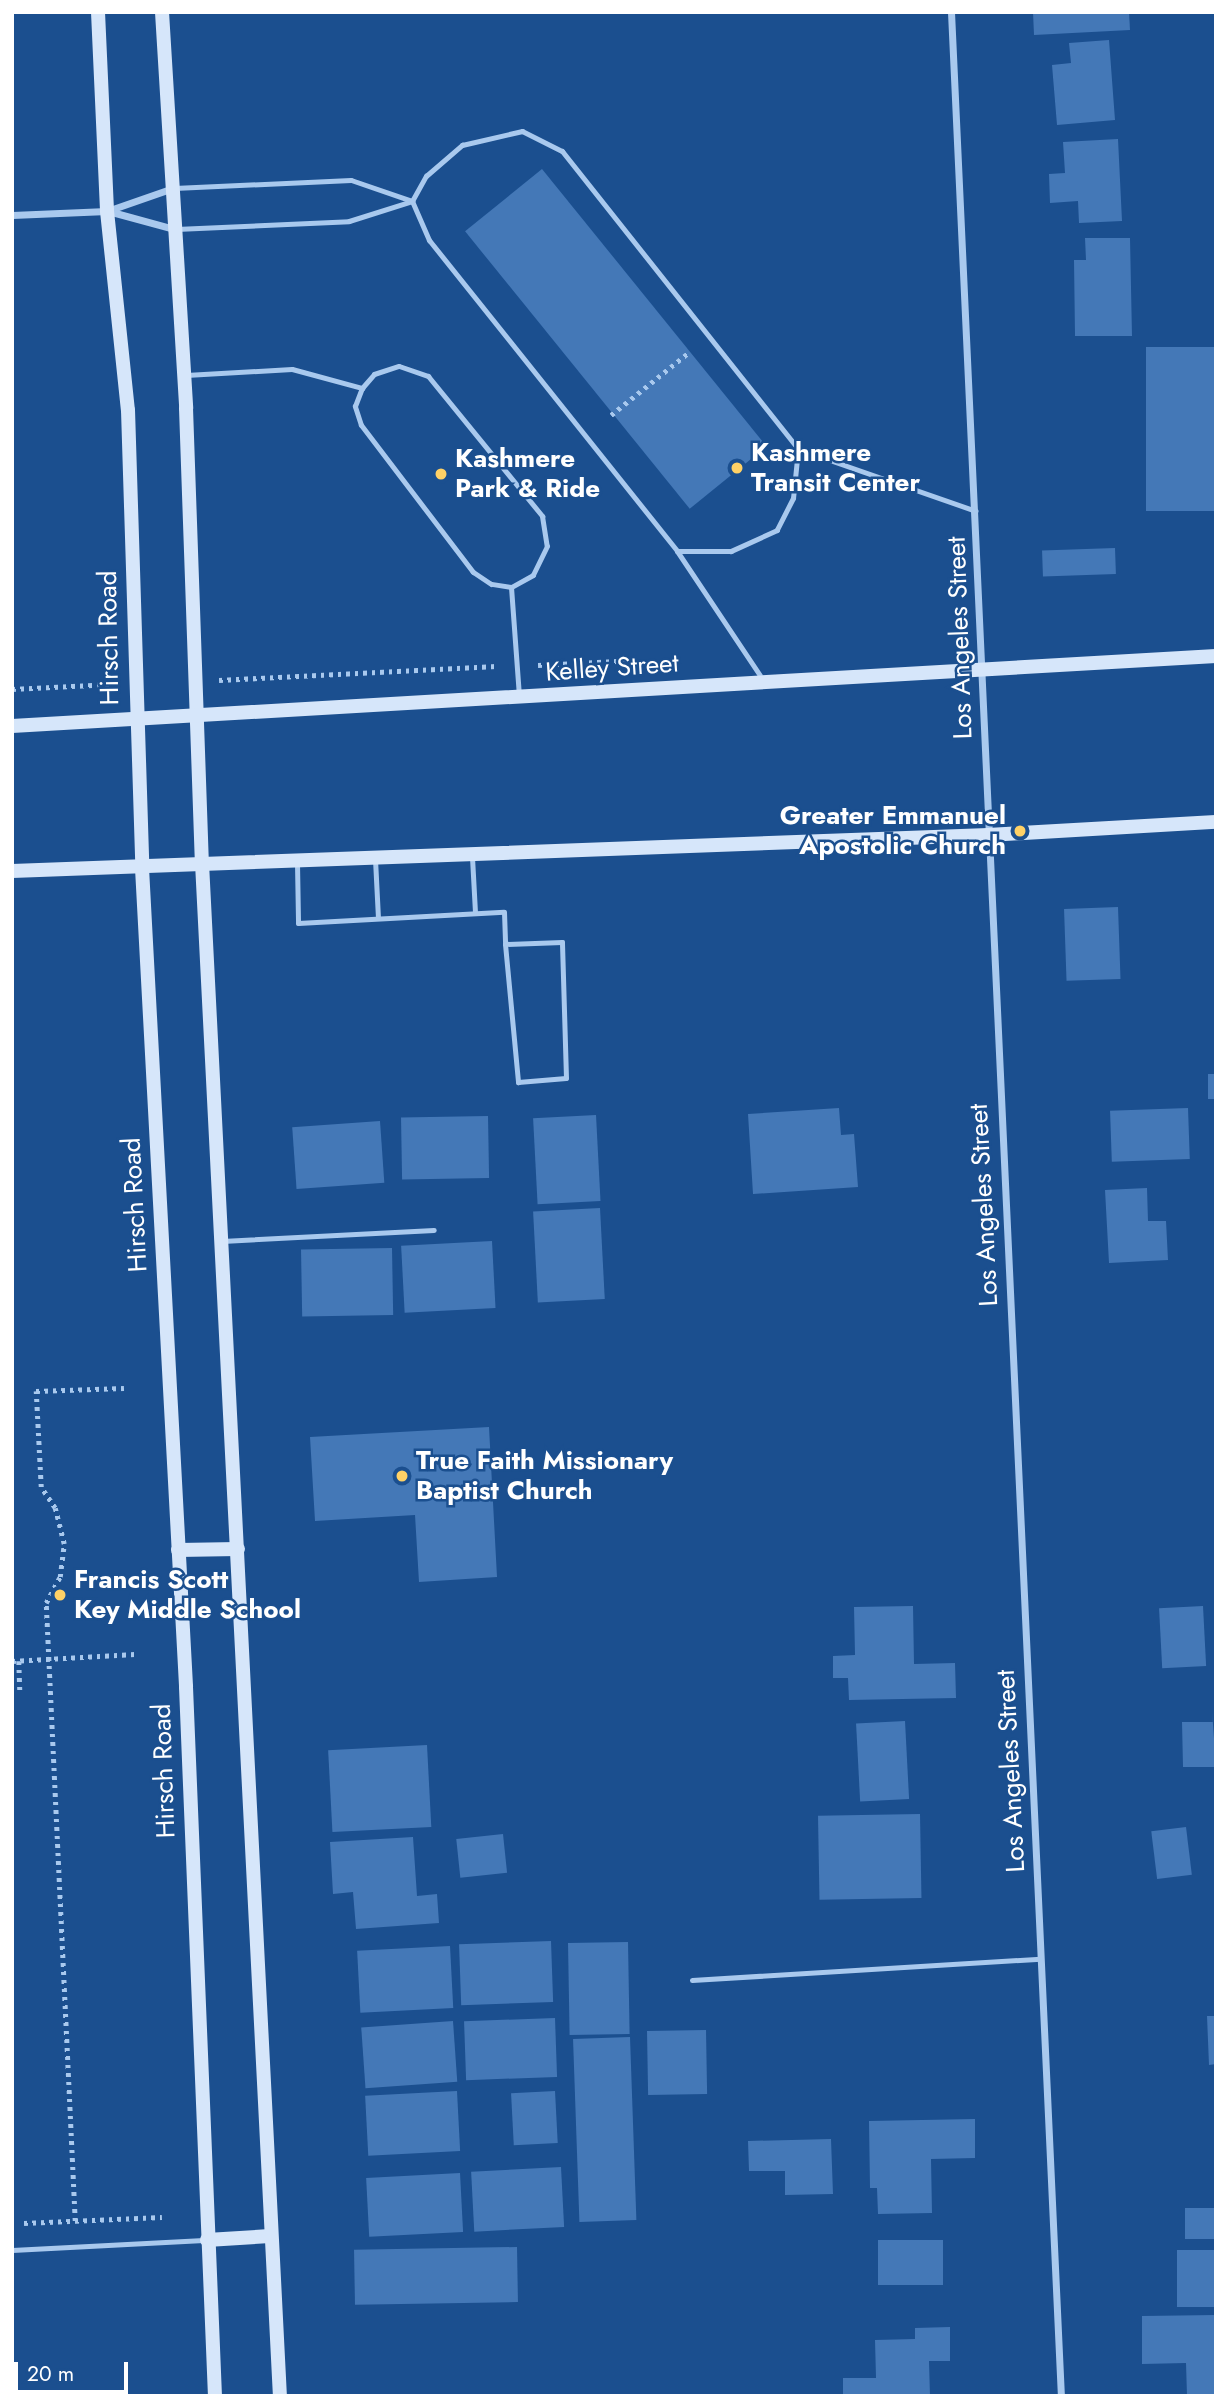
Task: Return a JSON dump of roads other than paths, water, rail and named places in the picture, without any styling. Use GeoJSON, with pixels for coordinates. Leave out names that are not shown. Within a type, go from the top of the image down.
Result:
{"type":"FeatureCollection","features":[{"type":"Feature","properties":{"kind":"main road","name":"Hirsch Road"},"geometry":{"type":"LineString","coordinates":[[98,12],[107,211],[128,410],[135,721],[178,1550],[215,2396]]}},
{"type":"Feature","properties":{"kind":"main road"},"geometry":{"type":"LineString","coordinates":[[162,12],[185,375],[202,863],[280,2396]]}},
{"type":"Feature","properties":{"kind":"main road","name":"Kelley Street"},"geometry":{"type":"LineString","coordinates":[[12,726],[198,719],[1216,656]]}},
{"type":"Feature","properties":{"kind":"main road"},"geometry":{"type":"LineString","coordinates":[[12,871],[988,835],[1216,822]]}},
{"type":"Feature","properties":{"kind":"main road"},"geometry":{"type":"LineString","coordinates":[[178,1550],[238,1549]]}},
{"type":"Feature","properties":{"kind":"main road"},"geometry":{"type":"LineString","coordinates":[[207,2240],[270,2236]]}},
{"type":"Feature","properties":{"kind":"street","name":"Los Angeles Street"},"geometry":{"type":"LineString","coordinates":[[951,12],[984,669],[988,835],[1061,2396]]}},
{"type":"Feature","properties":{"kind":"street"},"geometry":{"type":"LineString","coordinates":[[12,215],[107,211],[173,188]]}},
{"type":"Feature","properties":{"kind":"street"},"geometry":{"type":"LineString","coordinates":[[107,211],[176,229]]}},
{"type":"Feature","properties":{"kind":"lane"},"geometry":{"type":"LineString","coordinates":[[176,229],[349,221],[412,201],[426,176],[462,145],[522,131],[562,151],[797,449],[976,511]]}},
{"type":"Feature","properties":{"kind":"lane"},"geometry":{"type":"LineString","coordinates":[[173,188],[351,180],[412,201],[429,240],[677,551],[765,683]]}},
{"type":"Feature","properties":{"kind":"lane"},"geometry":{"type":"LineString","coordinates":[[399,366],[428,376],[542,516],[547,546],[533,575],[511,587],[491,584],[473,572],[361,425],[355,406],[362,388],[374,374],[399,366]]}},
{"type":"Feature","properties":{"kind":"lane"},"geometry":{"type":"LineString","coordinates":[[185,375],[292,369],[362,388]]}},
{"type":"Feature","properties":{"kind":"lane"},"geometry":{"type":"LineString","coordinates":[[677,551],[731,551],[777,530],[793,498],[797,449]]}},
{"type":"Feature","properties":{"kind":"lane"},"geometry":{"type":"LineString","coordinates":[[511,587],[515,666],[520,698]]}},
{"type":"Feature","properties":{"kind":"lane"},"geometry":{"type":"LineString","coordinates":[[471,854],[475,913]]}},
{"type":"Feature","properties":{"kind":"lane"},"geometry":{"type":"LineString","coordinates":[[375,857],[378,919]]}},
{"type":"Feature","properties":{"kind":"lane"},"geometry":{"type":"LineString","coordinates":[[297,860],[298,923],[504,912],[505,944],[518,1082],[566,1078],[562,942],[505,944]]}},
{"type":"Feature","properties":{"kind":"lane"},"geometry":{"type":"LineString","coordinates":[[222,1241],[434,1230]]}},
{"type":"Feature","properties":{"kind":"lane"},"geometry":{"type":"LineString","coordinates":[[692,1980],[1040,1959]]}},
{"type":"Feature","properties":{"kind":"lane"},"geometry":{"type":"LineString","coordinates":[[12,2250],[207,2240]]}},
{"type":"Feature","properties":{"kind":"place","name":"Kashmere Transit Center"},"geometry":{"type":"Point","coordinates":[737,468]}},
{"type":"Feature","properties":{"kind":"place","name":"Kashmere Park & Ride"},"geometry":{"type":"Point","coordinates":[441,474]}},
{"type":"Feature","properties":{"kind":"place","name":"Greater Emmanuel Apostolic Church"},"geometry":{"type":"Point","coordinates":[1020,831]}},
{"type":"Feature","properties":{"kind":"place","name":"True Faith Missionary Baptist Church"},"geometry":{"type":"Point","coordinates":[402,1476]}},
{"type":"Feature","properties":{"kind":"place","name":"Francis Scott Key Middle School"},"geometry":{"type":"Point","coordinates":[60,1595]}}]}
